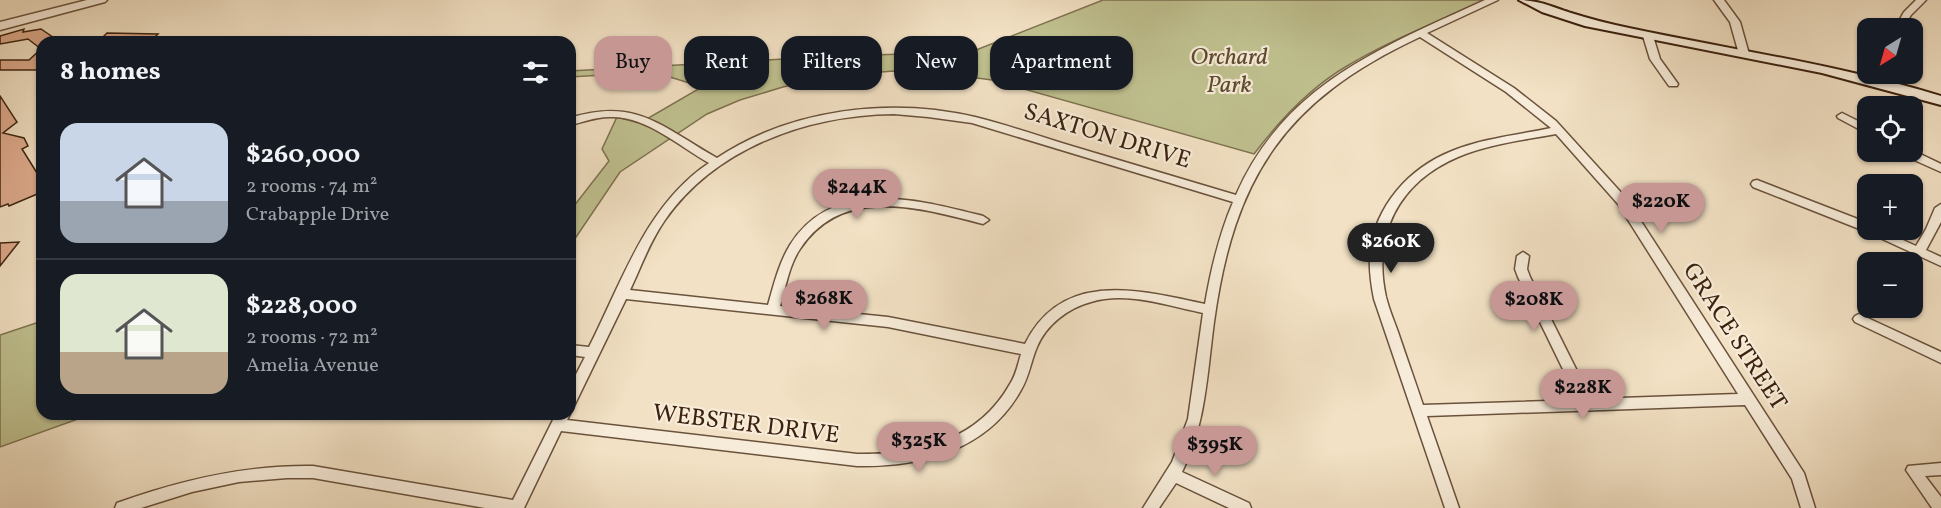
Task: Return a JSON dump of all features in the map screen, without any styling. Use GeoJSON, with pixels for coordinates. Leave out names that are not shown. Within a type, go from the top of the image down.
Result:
{"type":"FeatureCollection","features":[{"type":"Feature","properties":{"kind":"main road"},"geometry":{"type":"LineString","coordinates":[[1525,0],[1572,18],[1648,36],[1857,75]]}},
{"type":"Feature","properties":{"kind":"main road"},"geometry":{"type":"LineString","coordinates":[[1901,84],[1941,101]]}},
{"type":"Feature","properties":{"kind":"street"},"geometry":{"type":"LineString","coordinates":[[0,26],[100,0]]}},
{"type":"Feature","properties":{"kind":"street"},"geometry":{"type":"LineString","coordinates":[[1150,508],[1174,475],[1188,444],[1195,419],[1224,239],[1248,177],[1268,146],[1282,127],[1312,98],[1358,65],[1493,0]]}},
{"type":"Feature","properties":{"kind":"street"},"geometry":{"type":"LineString","coordinates":[[1719,0],[1735,22],[1744,54]]}},
{"type":"Feature","properties":{"kind":"street"},"geometry":{"type":"LineString","coordinates":[[1905,18],[1921,0]]}},
{"type":"Feature","properties":{"kind":"street","name":"GRACE STREET"},"geometry":{"type":"LineString","coordinates":[[1422,34],[1510,90],[1559,130],[1622,201],[1799,477],[1808,508]]}},
{"type":"Feature","properties":{"kind":"street"},"geometry":{"type":"LineString","coordinates":[[1648,36],[1655,59],[1673,84]]}},
{"type":"Feature","properties":{"kind":"street","name":"SAXTON DRIVE"},"geometry":{"type":"LineString","coordinates":[[576,388],[660,218],[689,185],[717,163],[772,134],[822,119],[882,111],[921,112],[973,120],[1238,200]]}},
{"type":"Feature","properties":{"kind":"street"},"geometry":{"type":"LineString","coordinates":[[576,121],[603,114],[638,117],[717,163]]}},
{"type":"Feature","properties":{"kind":"street"},"geometry":{"type":"LineString","coordinates":[[1842,116],[1857,125]]}},
{"type":"Feature","properties":{"kind":"street"},"geometry":{"type":"LineString","coordinates":[[1452,508],[1377,287],[1377,242],[1386,216],[1406,187],[1422,172],[1444,159],[1471,149],[1559,130]]}},
{"type":"Feature","properties":{"kind":"street"},"geometry":{"type":"LineString","coordinates":[[1923,160],[1941,168]]}},
{"type":"Feature","properties":{"kind":"street"},"geometry":{"type":"LineString","coordinates":[[1757,184],[1857,224]]}},
{"type":"Feature","properties":{"kind":"street"},"geometry":{"type":"LineString","coordinates":[[772,310],[795,247],[810,229],[841,210],[871,202],[898,201],[984,220]]}},
{"type":"Feature","properties":{"kind":"street"},"geometry":{"type":"LineString","coordinates":[[1919,251],[1932,230],[1941,208]]}},
{"type":"Feature","properties":{"kind":"street"},"geometry":{"type":"LineString","coordinates":[[1894,240],[1941,262]]}},
{"type":"Feature","properties":{"kind":"street"},"geometry":{"type":"LineString","coordinates":[[1523,256],[1521,269],[1524,277],[1587,404]]}},
{"type":"Feature","properties":{"kind":"street"},"geometry":{"type":"LineString","coordinates":[[622,294],[888,322],[1029,350]]}},
{"type":"Feature","properties":{"kind":"street","name":"WEBSTER DRIVE"},"geometry":{"type":"LineString","coordinates":[[568,420],[857,460],[880,462],[922,456],[961,442],[989,421],[1006,403],[1016,387],[1029,350],[1045,323],[1071,304],[1098,295],[1129,295],[1211,310]]}},
{"type":"Feature","properties":{"kind":"street"},"geometry":{"type":"LineString","coordinates":[[1859,319],[1941,358]]}},
{"type":"Feature","properties":{"kind":"street"},"geometry":{"type":"LineString","coordinates":[[576,351],[593,353]]}},
{"type":"Feature","properties":{"kind":"street"},"geometry":{"type":"LineString","coordinates":[[1418,411],[1748,399]]}},
{"type":"Feature","properties":{"kind":"street"},"geometry":{"type":"LineString","coordinates":[[122,508],[195,483],[254,472],[284,471],[313,472],[517,507],[560,420]]}},
{"type":"Feature","properties":{"kind":"street"},"geometry":{"type":"LineString","coordinates":[[1940,508],[1913,470],[1941,469]]}},
{"type":"Feature","properties":{"kind":"street"},"geometry":{"type":"LineString","coordinates":[[1174,475],[1220,499],[1244,508]]}},
{"type":"Feature","properties":{"kind":"green space","name":"Orchard Park"},"geometry":{"type":"Polygon","coordinates":[[[1103,0],[1485,0],[1380,48],[1334,74],[1296,106],[1254,154],[1027,90],[1133,90],[1133,36],[1012,36],[1103,0]]]}},
{"type":"Feature","properties":{"kind":"green space","name":"Orchard Park"},"geometry":{"type":"Polygon","coordinates":[[[990,45],[990,80],[978,78],[978,49],[990,45]]]}},
{"type":"Feature","properties":{"kind":"green space","name":"Orchard Park"},"geometry":{"type":"Polygon","coordinates":[[[894,54],[894,71],[882,72],[882,55],[894,54]]]}},
{"type":"Feature","properties":{"kind":"green space","name":"Orchard Park"},"geometry":{"type":"Polygon","coordinates":[[[781,59],[781,88],[740,100],[707,114],[620,172],[576,237],[576,203],[609,161],[602,149],[617,117],[640,123],[697,90],[769,90],[769,60],[781,59]]]}},
{"type":"Feature","properties":{"kind":"green space","name":"Orchard Park"},"geometry":{"type":"Polygon","coordinates":[[[672,65],[684,65],[684,81],[672,78],[672,65]]]}},
{"type":"Feature","properties":{"kind":"green space","name":"Orchard Park"},"geometry":{"type":"Polygon","coordinates":[[[594,70],[594,76],[576,77],[576,71],[594,70]]]}},
{"type":"Feature","properties":{"kind":"green space"},"geometry":{"type":"Polygon","coordinates":[[[36,323],[36,420],[75,420],[0,447],[0,335],[36,323]]]}},
{"type":"Feature","properties":{"kind":"building"},"geometry":{"type":"Polygon","coordinates":[[[24,29],[23,32],[41,29],[51,36],[36,36],[36,45],[28,39],[0,44],[0,36],[24,29]]]}},
{"type":"Feature","properties":{"kind":"building"},"geometry":{"type":"Polygon","coordinates":[[[107,33],[158,34],[156,36],[104,36],[107,33]]]}},
{"type":"Feature","properties":{"kind":"building"},"geometry":{"type":"Polygon","coordinates":[[[36,54],[36,70],[0,70],[0,60],[29,60],[36,54]]]}},
{"type":"Feature","properties":{"kind":"building"},"geometry":{"type":"Polygon","coordinates":[[[0,96],[17,122],[3,133],[24,138],[28,146],[22,149],[36,171],[36,195],[9,206],[8,204],[0,207],[0,96]]]}},
{"type":"Feature","properties":{"kind":"building"},"geometry":{"type":"Polygon","coordinates":[[[19,242],[0,266],[0,243],[19,242]]]}}]}
